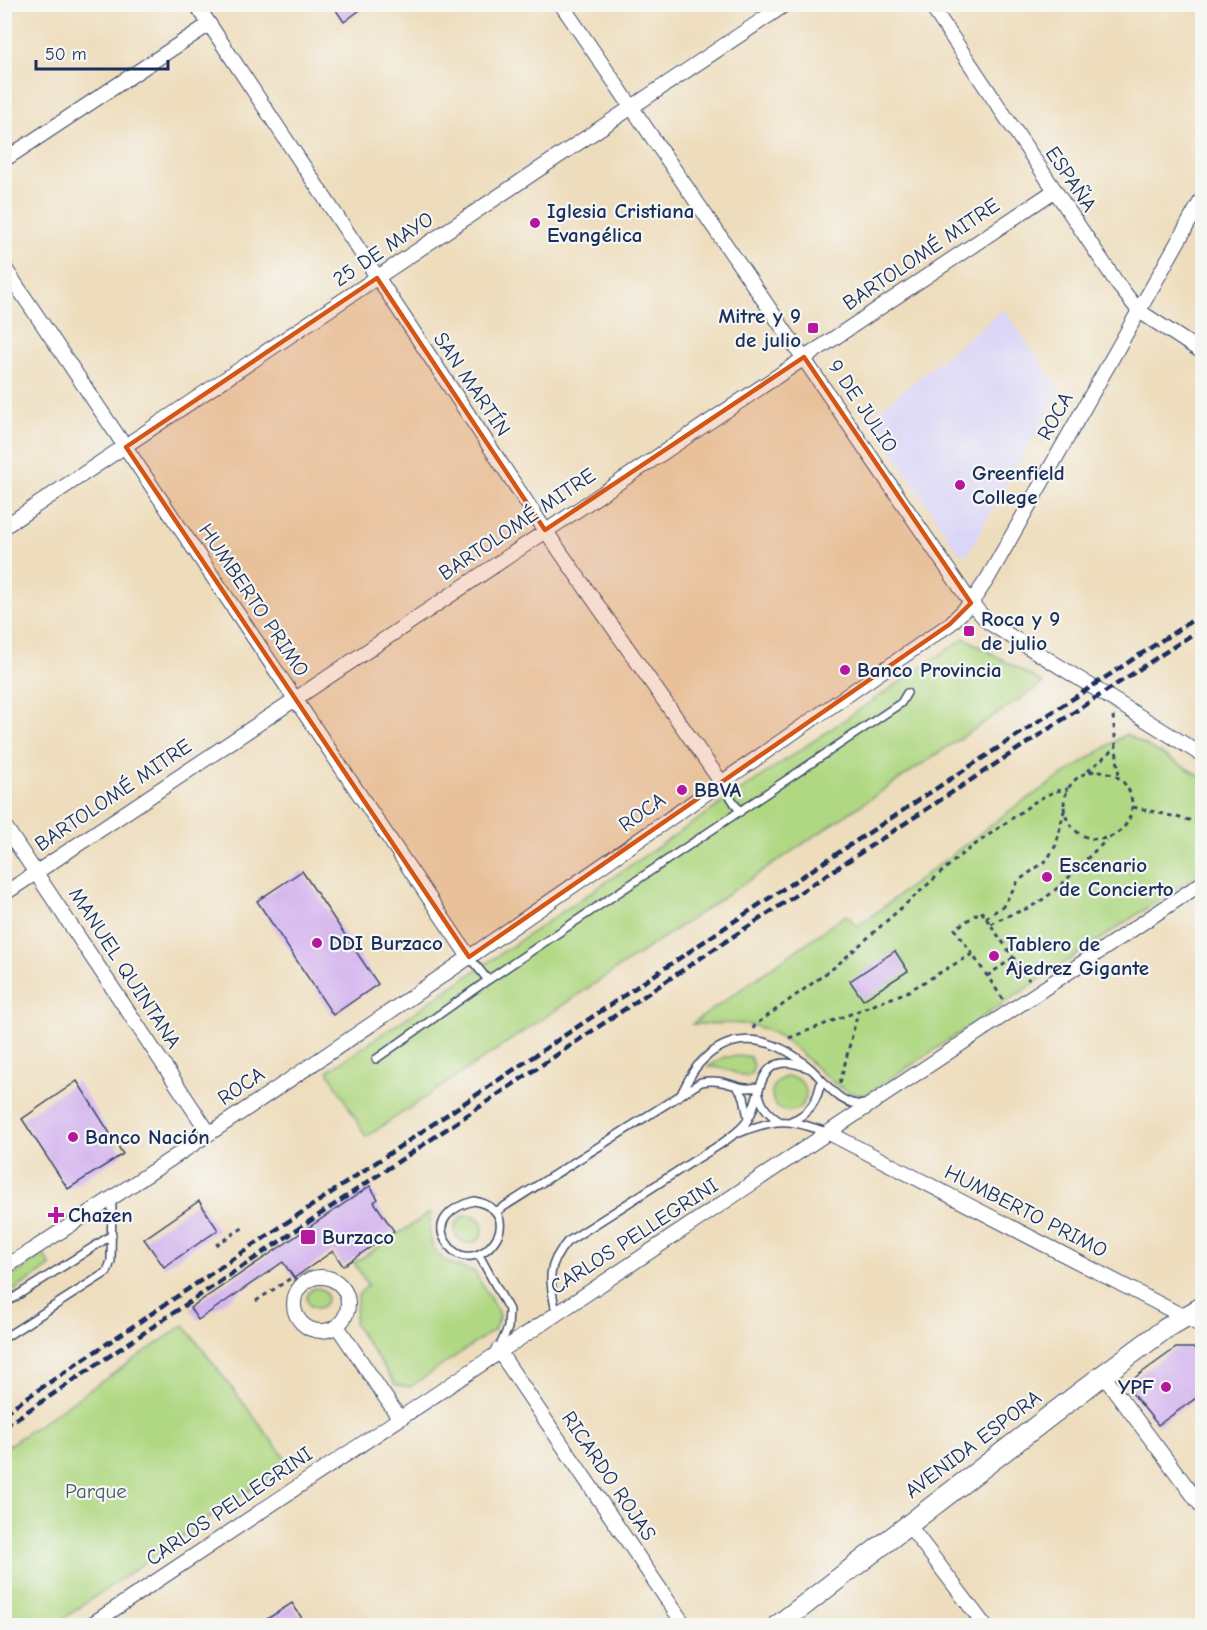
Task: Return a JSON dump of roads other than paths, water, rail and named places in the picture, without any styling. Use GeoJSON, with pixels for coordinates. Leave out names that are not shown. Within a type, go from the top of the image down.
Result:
{"type":"FeatureCollection","features":[{"type":"Feature","properties":{"kind":"main road","name":"AVENIDA ESPORA"},"geometry":{"type":"LineString","coordinates":[[777,1626],[1103,1375],[1184,1317],[1203,1307]]}},
{"type":"Feature","properties":{"kind":"street","name":"SAN MARTÍN"},"geometry":{"type":"LineString","coordinates":[[196,4],[545,530],[721,782]]}},
{"type":"Feature","properties":{"kind":"street","name":"9 DE JULIO"},"geometry":{"type":"LineString","coordinates":[[561,4],[971,603],[988,622],[1203,755]]}},
{"type":"Feature","properties":{"kind":"street","name":"25 DE MAYO"},"geometry":{"type":"LineString","coordinates":[[4,527],[786,4]]}},
{"type":"Feature","properties":{"kind":"street","name":"ESPAÑA"},"geometry":{"type":"LineString","coordinates":[[930,4],[1119,286],[1139,310],[1203,352]]}},
{"type":"Feature","properties":{"kind":"street"},"geometry":{"type":"LineString","coordinates":[[4,160],[208,25]]}},
{"type":"Feature","properties":{"kind":"street","name":"BARTOLOMÉ MITRE"},"geometry":{"type":"LineString","coordinates":[[4,894],[294,697],[1054,191]]}},
{"type":"Feature","properties":{"kind":"street","name":"ROCA"},"geometry":{"type":"LineString","coordinates":[[4,1268],[112,1199],[469,957],[950,624],[971,603],[988,578],[1203,199]]}},
{"type":"Feature","properties":{"kind":"street","name":"HUMBERTO PRIMO"},"geometry":{"type":"LineString","coordinates":[[4,267],[469,957]]}},
{"type":"Feature","properties":{"kind":"street","name":"MANUEL QUINTANA"},"geometry":{"type":"LineString","coordinates":[[4,825],[209,1133]]}},
{"type":"Feature","properties":{"kind":"street","name":"CARLOS PELLEGRINI"},"geometry":{"type":"LineString","coordinates":[[89,1626],[398,1416],[831,1134],[1203,883]]}},
{"type":"Feature","properties":{"kind":"street","name":"HUMBERTO PRIMO"},"geometry":{"type":"LineString","coordinates":[[831,1134],[1203,1326]]}},
{"type":"Feature","properties":{"kind":"street"},"geometry":{"type":"LineString","coordinates":[[323,1277],[340,1284],[348,1301],[347,1310],[337,1326],[321,1331],[299,1320],[296,1312],[296,1296],[305,1282],[323,1277]]}},
{"type":"Feature","properties":{"kind":"street"},"geometry":{"type":"LineString","coordinates":[[337,1326],[398,1416]]}},
{"type":"Feature","properties":{"kind":"street","name":"RICARDO ROJAS"},"geometry":{"type":"LineString","coordinates":[[498,1350],[685,1626]]}},
{"type":"Feature","properties":{"kind":"street"},"geometry":{"type":"LineString","coordinates":[[1103,1375],[1203,1508]]}},
{"type":"Feature","properties":{"kind":"street"},"geometry":{"type":"LineString","coordinates":[[908,1524],[985,1626]]}},
{"type":"Feature","properties":{"kind":"lane"},"geometry":{"type":"LineString","coordinates":[[376,1059],[488,980],[901,703],[907,693]]}},
{"type":"Feature","properties":{"kind":"lane"},"geometry":{"type":"LineString","coordinates":[[721,782],[740,812]]}},
{"type":"Feature","properties":{"kind":"lane"},"geometry":{"type":"LineString","coordinates":[[469,957],[488,980]]}},
{"type":"Feature","properties":{"kind":"lane"},"geometry":{"type":"LineString","coordinates":[[682,1092],[699,1064],[713,1052],[727,1044],[750,1040],[772,1045],[794,1056],[811,1069],[837,1096],[847,1102],[875,1103]]}},
{"type":"Feature","properties":{"kind":"lane"},"geometry":{"type":"LineString","coordinates":[[731,1136],[748,1118],[758,1087],[767,1072],[780,1065],[795,1063],[811,1069]]}},
{"type":"Feature","properties":{"kind":"lane"},"geometry":{"type":"LineString","coordinates":[[497,1211],[701,1082],[717,1079],[728,1081],[737,1087],[744,1097],[748,1118]]}},
{"type":"Feature","properties":{"kind":"lane"},"geometry":{"type":"LineString","coordinates":[[791,1121],[803,1117],[812,1107],[819,1095],[821,1081]]}},
{"type":"Feature","properties":{"kind":"lane"},"geometry":{"type":"LineString","coordinates":[[737,1087],[747,1089],[758,1087]]}},
{"type":"Feature","properties":{"kind":"lane"},"geometry":{"type":"LineString","coordinates":[[758,1087],[761,1104],[768,1114],[780,1121]]}},
{"type":"Feature","properties":{"kind":"lane"},"geometry":{"type":"LineString","coordinates":[[556,1312],[551,1268],[558,1253],[567,1242],[731,1136],[767,1122],[780,1121],[791,1121],[831,1134]]}},
{"type":"Feature","properties":{"kind":"lane"},"geometry":{"type":"LineString","coordinates":[[4,1338],[106,1272],[111,1261],[112,1199]]}},
{"type":"Feature","properties":{"kind":"lane"},"geometry":{"type":"LineString","coordinates":[[474,1200],[488,1203],[497,1211],[500,1219],[498,1234],[478,1255],[469,1257],[458,1254],[448,1246],[443,1233],[444,1219],[451,1209],[474,1200]]}},
{"type":"Feature","properties":{"kind":"lane"},"geometry":{"type":"LineString","coordinates":[[4,1304],[112,1234]]}},
{"type":"Feature","properties":{"kind":"lane"},"geometry":{"type":"LineString","coordinates":[[478,1255],[509,1310],[508,1328],[498,1350]]}},
{"type":"Feature","properties":{"kind":"railway"},"geometry":{"type":"LineString","coordinates":[[4,1413],[748,912],[1202,614]]}},
{"type":"Feature","properties":{"kind":"railway"},"geometry":{"type":"LineString","coordinates":[[4,1427],[711,951],[1202,628]]}},
{"type":"Feature","properties":{"kind":"place","name":"Iglesia Cristiana Evangélica"},"geometry":{"type":"Point","coordinates":[535,223]}},
{"type":"Feature","properties":{"kind":"place","name":"Mitre y 9 de julio"},"geometry":{"type":"Point","coordinates":[813,328]}},
{"type":"Feature","properties":{"kind":"place","name":"Greenfield College"},"geometry":{"type":"Point","coordinates":[960,485]}},
{"type":"Feature","properties":{"kind":"place","name":"Roca y 9 de julio"},"geometry":{"type":"Point","coordinates":[969,631]}},
{"type":"Feature","properties":{"kind":"place","name":"Banco Provincia"},"geometry":{"type":"Point","coordinates":[845,670]}},
{"type":"Feature","properties":{"kind":"place","name":"BBVA"},"geometry":{"type":"Point","coordinates":[682,790]}},
{"type":"Feature","properties":{"kind":"place","name":"Escenario de Concierto"},"geometry":{"type":"Point","coordinates":[1047,877]}},
{"type":"Feature","properties":{"kind":"place","name":"DDI Burzaco"},"geometry":{"type":"Point","coordinates":[317,943]}},
{"type":"Feature","properties":{"kind":"place","name":"Tablero de Ajedrez Gigante"},"geometry":{"type":"Point","coordinates":[994,956]}},
{"type":"Feature","properties":{"kind":"place","name":"Banco Nación"},"geometry":{"type":"Point","coordinates":[73,1137]}},
{"type":"Feature","properties":{"kind":"place","name":"Chazen"},"geometry":{"type":"Point","coordinates":[56,1215]}},
{"type":"Feature","properties":{"kind":"place","name":"Burzaco"},"geometry":{"type":"Point","coordinates":[308,1237]}},
{"type":"Feature","properties":{"kind":"place","name":"YPF"},"geometry":{"type":"Point","coordinates":[1166,1387]}},
{"type":"Feature","properties":{"kind":"park label","name":"Parque"},"geometry":{"type":"Point","coordinates":[96,1491]}}]}
